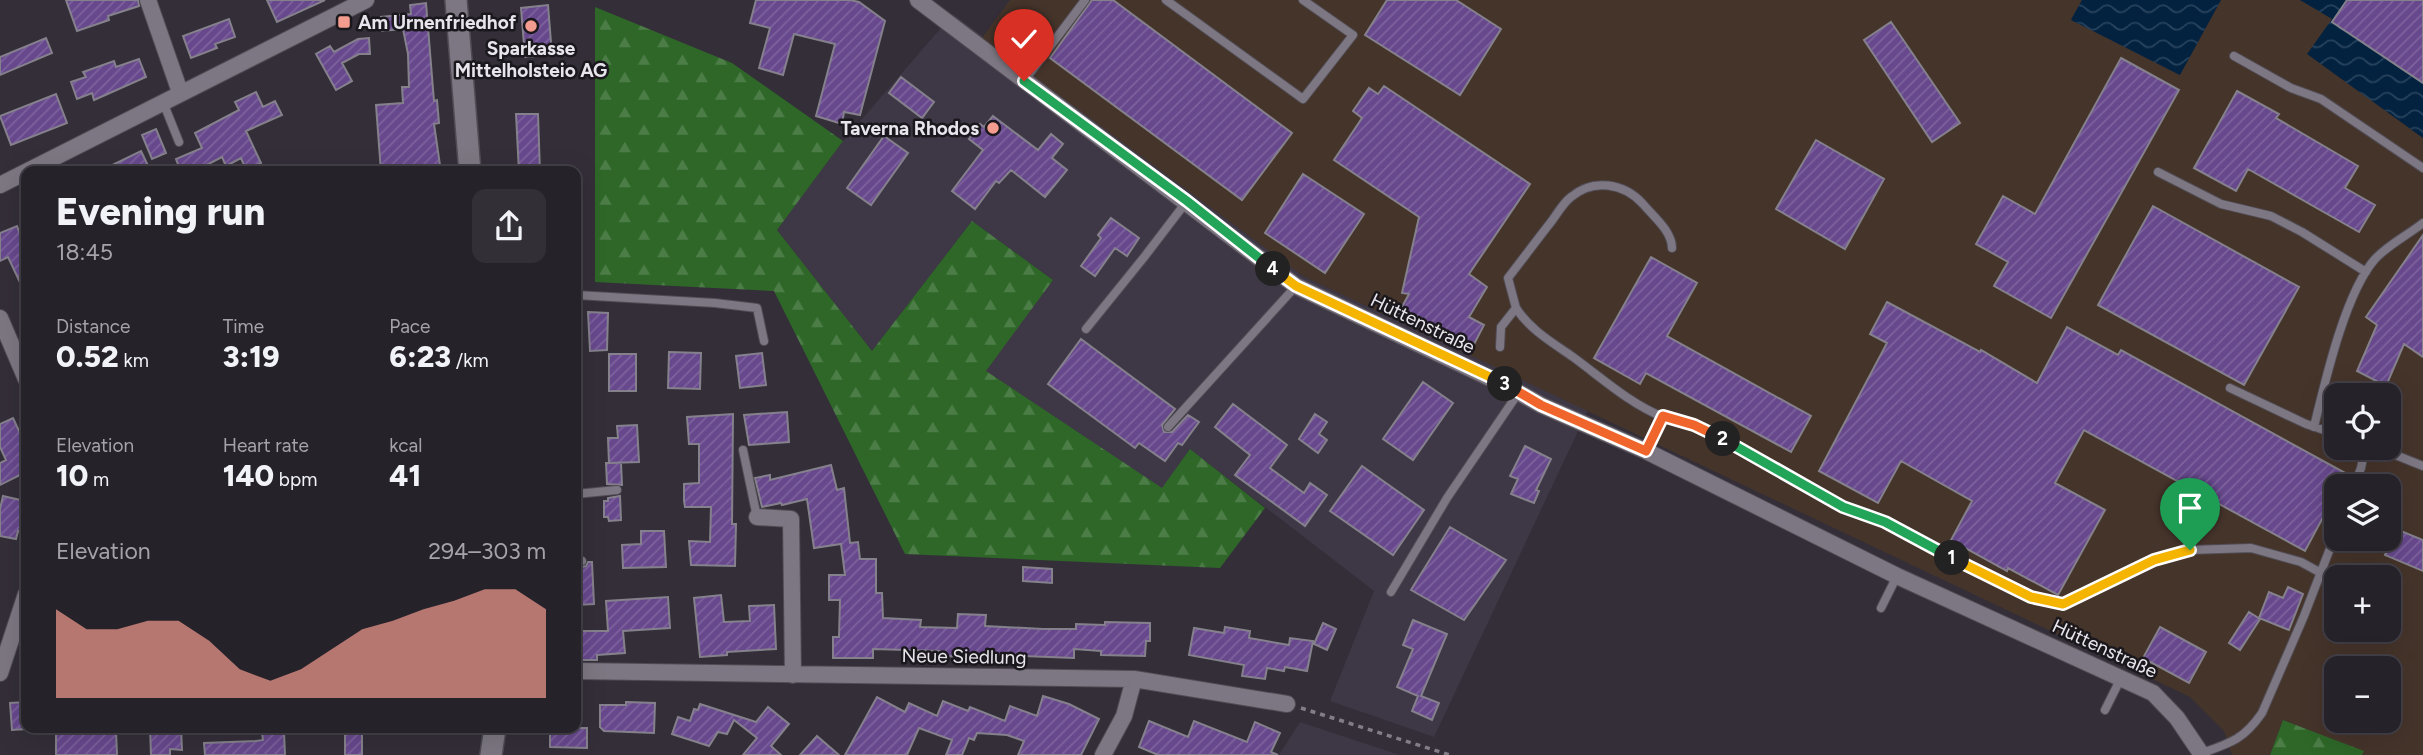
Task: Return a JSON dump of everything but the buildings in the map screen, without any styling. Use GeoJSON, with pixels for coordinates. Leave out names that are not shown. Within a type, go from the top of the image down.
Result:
{"type":"FeatureCollection","features":[{"type":"Feature","properties":{"kind":"main road"},"geometry":{"type":"LineString","coordinates":[[456,0],[470,166]]}},
{"type":"Feature","properties":{"kind":"main road"},"geometry":{"type":"LineString","coordinates":[[491,755],[494,733]]}},
{"type":"Feature","properties":{"kind":"street"},"geometry":{"type":"LineString","coordinates":[[148,0],[180,93]]}},
{"type":"Feature","properties":{"kind":"street"},"geometry":{"type":"LineString","coordinates":[[37,166],[366,0]]}},
{"type":"Feature","properties":{"kind":"street","name":"Hüttenstraße"},"geometry":{"type":"LineString","coordinates":[[918,0],[1296,286],[1541,405],[1646,451],[1897,576],[2153,693],[2177,718],[2202,754]]}},
{"type":"Feature","properties":{"kind":"street"},"geometry":{"type":"LineString","coordinates":[[0,185],[21,174]]}},
{"type":"Feature","properties":{"kind":"street"},"geometry":{"type":"LineString","coordinates":[[0,318],[21,367]]}},
{"type":"Feature","properties":{"kind":"street"},"geometry":{"type":"LineString","coordinates":[[757,517],[791,519],[793,676]]}},
{"type":"Feature","properties":{"kind":"street"},"geometry":{"type":"LineString","coordinates":[[0,673],[21,611]]}},
{"type":"Feature","properties":{"kind":"street","name":"Neue Siedlung"},"geometry":{"type":"LineString","coordinates":[[581,671],[1134,679],[1287,704]]}},
{"type":"Feature","properties":{"kind":"street"},"geometry":{"type":"LineString","coordinates":[[1103,755],[1124,716],[1134,679]]}},
{"type":"Feature","properties":{"kind":"lane"},"geometry":{"type":"LineString","coordinates":[[1024,81],[1085,0]]}},
{"type":"Feature","properties":{"kind":"lane"},"geometry":{"type":"LineString","coordinates":[[1166,0],[1303,99],[1353,35],[1303,0]]}},
{"type":"Feature","properties":{"kind":"lane"},"geometry":{"type":"LineString","coordinates":[[2234,56],[2291,88],[2321,99],[2423,168]]}},
{"type":"Feature","properties":{"kind":"lane"},"geometry":{"type":"LineString","coordinates":[[163,102],[179,142]]}},
{"type":"Feature","properties":{"kind":"lane"},"geometry":{"type":"LineString","coordinates":[[2158,172],[2221,205],[2271,216],[2366,272]]}},
{"type":"Feature","properties":{"kind":"lane"},"geometry":{"type":"LineString","coordinates":[[1672,248],[1672,240],[1667,232],[1636,197],[1619,187],[1600,184],[1584,188],[1569,198],[1508,278],[1516,308],[1521,317],[1542,336],[1629,399],[1663,416],[1713,434],[1843,507],[1885,522],[2031,597],[2063,604],[2154,560],[2190,550],[2250,548],[2292,559],[2321,573]]}},
{"type":"Feature","properties":{"kind":"lane"},"geometry":{"type":"LineString","coordinates":[[1086,329],[1187,201]]}},
{"type":"Feature","properties":{"kind":"lane"},"geometry":{"type":"LineString","coordinates":[[2314,427],[2332,358],[2347,314],[2366,272],[2388,247],[2423,223]]}},
{"type":"Feature","properties":{"kind":"lane"},"geometry":{"type":"LineString","coordinates":[[1168,428],[1296,286]]}},
{"type":"Feature","properties":{"kind":"lane"},"geometry":{"type":"LineString","coordinates":[[581,295],[757,308],[764,341]]}},
{"type":"Feature","properties":{"kind":"lane"},"geometry":{"type":"LineString","coordinates":[[1500,347],[1501,327],[1516,308]]}},
{"type":"Feature","properties":{"kind":"lane"},"geometry":{"type":"LineString","coordinates":[[2230,388],[2324,430]]}},
{"type":"Feature","properties":{"kind":"lane"},"geometry":{"type":"LineString","coordinates":[[1391,592],[1447,498],[1519,392]]}},
{"type":"Feature","properties":{"kind":"lane"},"geometry":{"type":"LineString","coordinates":[[1646,451],[1663,416]]}},
{"type":"Feature","properties":{"kind":"lane"},"geometry":{"type":"LineString","coordinates":[[743,450],[757,517]]}},
{"type":"Feature","properties":{"kind":"lane"},"geometry":{"type":"LineString","coordinates":[[2401,457],[2423,466]]}},
{"type":"Feature","properties":{"kind":"lane"},"geometry":{"type":"LineString","coordinates":[[581,494],[617,490]]}},
{"type":"Feature","properties":{"kind":"lane"},"geometry":{"type":"LineString","coordinates":[[2202,754],[2238,740],[2257,720],[2281,671],[2329,551]]}},
{"type":"Feature","properties":{"kind":"lane"},"geometry":{"type":"LineString","coordinates":[[1881,608],[1897,576]]}},
{"type":"Feature","properties":{"kind":"lane"},"geometry":{"type":"LineString","coordinates":[[2105,710],[2121,678]]}},
{"type":"Feature","properties":{"kind":"path"},"geometry":{"type":"LineString","coordinates":[[1287,704],[1450,755]]}},
{"type":"Feature","properties":{"kind":"shaded area"},"geometry":{"type":"Polygon","coordinates":[[[1010,0],[2082,0],[2071,19],[2179,75],[2221,0],[2300,0],[2333,19],[2308,54],[2423,138],[2423,755],[2362,755],[2363,751],[2283,720],[2270,755],[2232,755],[2224,731],[2190,697],[1303,276],[982,38],[1010,0]]]}},
{"type":"Feature","properties":{"kind":"shaded area"},"geometry":{"type":"Polygon","coordinates":[[[953,14],[1303,276],[1588,410],[1434,737],[1330,701],[1374,591],[1191,450],[1162,489],[985,371],[1052,279],[972,221],[872,351],[777,230],[843,141],[953,14]]]}},
{"type":"Feature","properties":{"kind":"shaded area"},"geometry":{"type":"Polygon","coordinates":[[[1300,722],[1400,755],[1279,755],[1300,722]]]}},
{"type":"Feature","properties":{"kind":"green space"},"geometry":{"type":"Polygon","coordinates":[[[595,7],[732,63],[843,141],[777,230],[872,351],[972,221],[1053,280],[986,371],[1162,488],[1190,449],[1265,508],[1220,568],[905,554],[774,291],[595,282],[595,7]]]}},
{"type":"Feature","properties":{"kind":"green space"},"geometry":{"type":"Polygon","coordinates":[[[2283,720],[2364,751],[2362,755],[2270,755],[2283,720]]]}},
{"type":"Feature","properties":{"kind":"water"},"geometry":{"type":"Polygon","coordinates":[[[2082,0],[2221,0],[2180,75],[2071,20],[2082,0]]]}},
{"type":"Feature","properties":{"kind":"water"},"geometry":{"type":"Polygon","coordinates":[[[2300,0],[2423,0],[2423,138],[2307,54],[2332,19],[2300,0]]]}},
{"type":"Feature","properties":{"kind":"place","name":"Am Urnenfriedhof"},"geometry":{"type":"Point","coordinates":[344,22]}},
{"type":"Feature","properties":{"kind":"place","name":"Sparkasse Mittelholsteio AG"},"geometry":{"type":"Point","coordinates":[531,26]}},
{"type":"Feature","properties":{"kind":"place","name":"Taverna Rhodos"},"geometry":{"type":"Point","coordinates":[993,128]}},
{"type":"Feature","properties":{"kind":"route"},"geometry":{"type":"LineString","coordinates":[[1024,81],[1187,201],[1296,286],[1509,387],[1541,405],[1646,451],[1663,416],[1694,425],[1843,507],[1885,522],[2031,597],[2063,604],[2154,560],[2190,550]]}}]}
